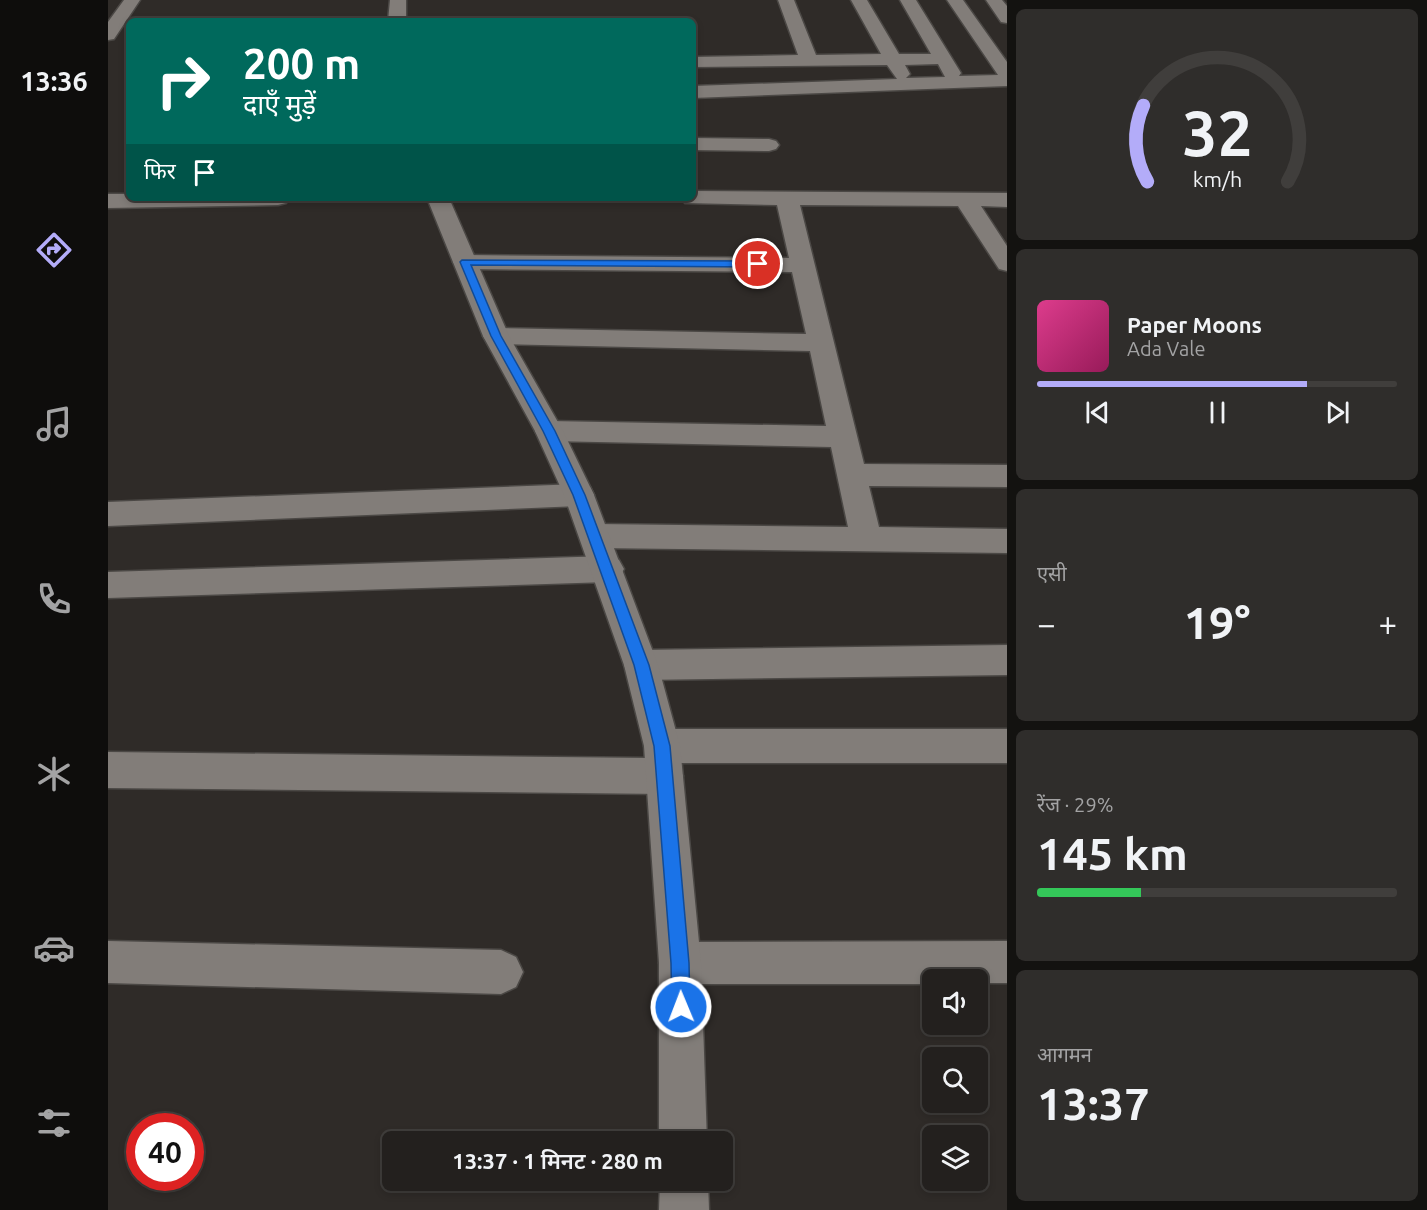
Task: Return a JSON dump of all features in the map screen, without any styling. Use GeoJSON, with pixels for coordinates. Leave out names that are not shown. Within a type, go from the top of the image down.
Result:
{"type":"FeatureCollection","features":[{"type":"Feature","properties":{"kind":"street"},"geometry":{"type":"LineString","coordinates":[[108,35],[132,0]]}},
{"type":"Feature","properties":{"kind":"street"},"geometry":{"type":"LineString","coordinates":[[397,18],[398,0]]}},
{"type":"Feature","properties":{"kind":"street"},"geometry":{"type":"LineString","coordinates":[[786,0],[809,60]]}},
{"type":"Feature","properties":{"kind":"street"},"geometry":{"type":"LineString","coordinates":[[859,0],[907,84]]}},
{"type":"Feature","properties":{"kind":"street"},"geometry":{"type":"LineString","coordinates":[[908,0],[958,82]]}},
{"type":"Feature","properties":{"kind":"street"},"geometry":{"type":"LineString","coordinates":[[955,0],[1007,75]]}},
{"type":"Feature","properties":{"kind":"street"},"geometry":{"type":"LineString","coordinates":[[994,0],[1007,18]]}},
{"type":"Feature","properties":{"kind":"street"},"geometry":{"type":"LineString","coordinates":[[696,62],[943,59]]}},
{"type":"Feature","properties":{"kind":"street"},"geometry":{"type":"LineString","coordinates":[[696,92],[1007,80]]}},
{"type":"Feature","properties":{"kind":"street"},"geometry":{"type":"LineString","coordinates":[[696,144],[769,145]]}},
{"type":"Feature","properties":{"kind":"street"},"geometry":{"type":"LineString","coordinates":[[696,198],[1007,200]]}},
{"type":"Feature","properties":{"kind":"street"},"geometry":{"type":"LineString","coordinates":[[787,199],[867,540]]}},
{"type":"Feature","properties":{"kind":"street"},"geometry":{"type":"LineString","coordinates":[[108,201],[126,201]]}},
{"type":"Feature","properties":{"kind":"street"},"geometry":{"type":"LineString","coordinates":[[439,201],[496,336],[549,431],[579,495],[642,665],[663,761],[680,963],[683,1131]]}},
{"type":"Feature","properties":{"kind":"street"},"geometry":{"type":"LineString","coordinates":[[966,201],[1007,264]]}},
{"type":"Feature","properties":{"kind":"street"},"geometry":{"type":"LineString","coordinates":[[465,262],[803,265]]}},
{"type":"Feature","properties":{"kind":"street"},"geometry":{"type":"LineString","coordinates":[[496,336],[821,343]]}},
{"type":"Feature","properties":{"kind":"street"},"geometry":{"type":"LineString","coordinates":[[549,431],[843,437]]}},
{"type":"Feature","properties":{"kind":"street"},"geometry":{"type":"LineString","coordinates":[[852,475],[1007,476]]}},
{"type":"Feature","properties":{"kind":"street"},"geometry":{"type":"LineString","coordinates":[[108,514],[579,495]]}},
{"type":"Feature","properties":{"kind":"street"},"geometry":{"type":"LineString","coordinates":[[596,536],[1007,541]]}},
{"type":"Feature","properties":{"kind":"street"},"geometry":{"type":"LineString","coordinates":[[108,585],[608,569]]}},
{"type":"Feature","properties":{"kind":"street"},"geometry":{"type":"LineString","coordinates":[[642,665],[1007,660]]}},
{"type":"Feature","properties":{"kind":"street"},"geometry":{"type":"LineString","coordinates":[[108,770],[663,761],[1007,746]]}},
{"type":"Feature","properties":{"kind":"street"},"geometry":{"type":"LineString","coordinates":[[108,962],[501,972]]}},
{"type":"Feature","properties":{"kind":"street"},"geometry":{"type":"LineString","coordinates":[[680,963],[1007,962]]}},
{"type":"Feature","properties":{"kind":"street"},"geometry":{"type":"LineString","coordinates":[[684,1191],[684,1210]]}},
{"type":"Feature","properties":{"kind":"route"},"geometry":{"type":"LineString","coordinates":[[681,1007],[680,963],[662,746],[642,665],[579,495],[549,431],[496,336],[465,262],[758,264]]}}]}
